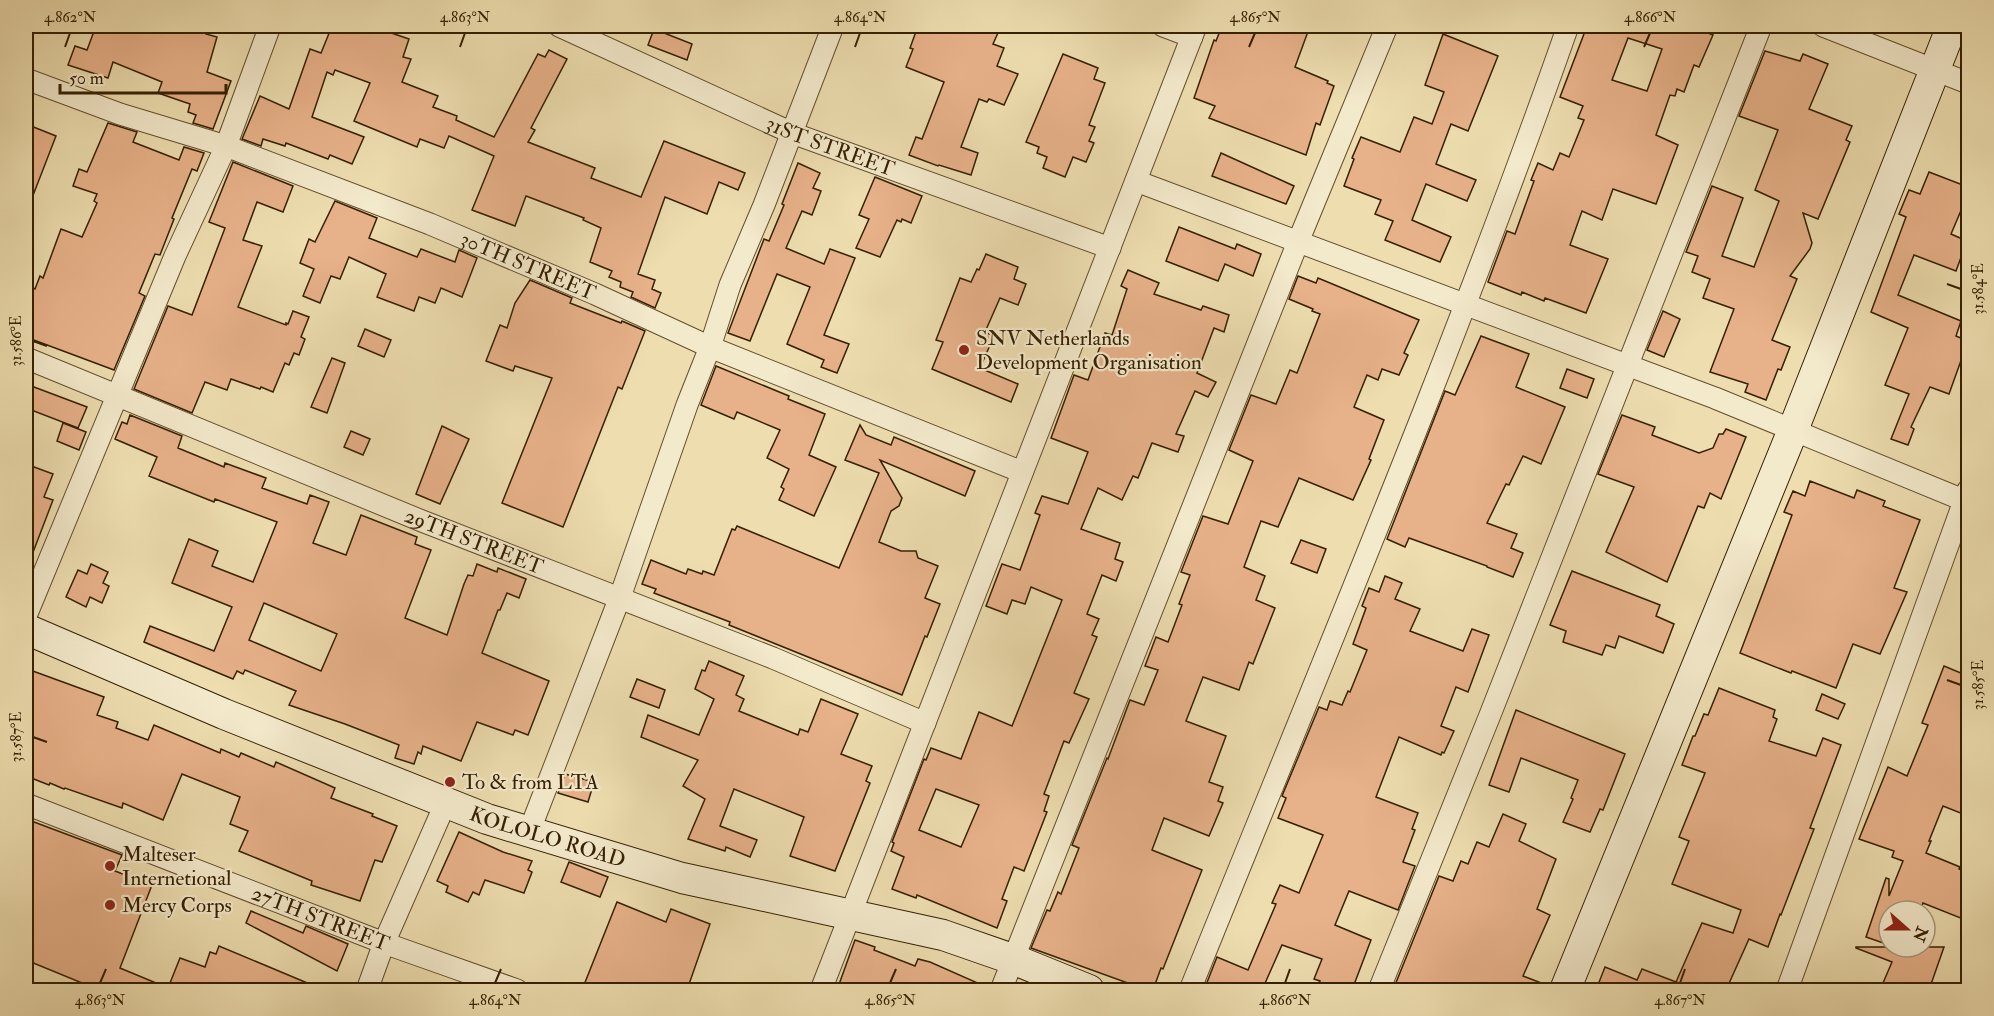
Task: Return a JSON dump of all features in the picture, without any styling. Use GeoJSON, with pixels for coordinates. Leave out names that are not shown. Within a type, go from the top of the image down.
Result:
{"type":"FeatureCollection","features":[{"type":"Feature","properties":{"kind":"street"},"geometry":{"type":"LineString","coordinates":[[26,616],[175,256],[225,146],[270,26]]}},
{"type":"Feature","properties":{"kind":"street","name":"31ST STREET"},"geometry":{"type":"LineString","coordinates":[[559,26],[792,133],[1110,248]]}},
{"type":"Feature","properties":{"kind":"street"},"geometry":{"type":"LineString","coordinates":[[529,832],[620,597],[730,285],[833,26]]}},
{"type":"Feature","properties":{"kind":"street"},"geometry":{"type":"LineString","coordinates":[[821,990],[1194,31],[1163,26]]}},
{"type":"Feature","properties":{"kind":"street"},"geometry":{"type":"LineString","coordinates":[[1001,990],[1015,960],[1298,242],[1387,26]]}},
{"type":"Feature","properties":{"kind":"street"},"geometry":{"type":"LineString","coordinates":[[1190,990],[1466,305],[1568,26]]}},
{"type":"Feature","properties":{"kind":"street"},"geometry":{"type":"LineString","coordinates":[[1379,990],[1486,726],[1761,26]]}},
{"type":"Feature","properties":{"kind":"street"},"geometry":{"type":"LineString","coordinates":[[1823,26],[1968,83]]}},
{"type":"Feature","properties":{"kind":"street"},"geometry":{"type":"LineString","coordinates":[[1565,990],[1793,430],[1952,26]]}},
{"type":"Feature","properties":{"kind":"street","name":"30TH STREET"},"geometry":{"type":"LineString","coordinates":[[26,79],[120,114],[225,146],[441,229],[595,294],[710,346],[1022,472]]}},
{"type":"Feature","properties":{"kind":"street"},"geometry":{"type":"LineString","coordinates":[[1136,181],[1715,398],[1967,498],[1787,990]]}},
{"type":"Feature","properties":{"kind":"street","name":"29TH STREET"},"geometry":{"type":"LineString","coordinates":[[26,358],[422,521],[773,658],[925,723]]}},
{"type":"Feature","properties":{"kind":"street","name":"KOLOLO ROAD"},"geometry":{"type":"LineString","coordinates":[[26,629],[224,714],[487,819],[682,878],[943,936],[1015,960],[1089,990]]}},
{"type":"Feature","properties":{"kind":"street"},"geometry":{"type":"LineString","coordinates":[[367,990],[384,944],[446,802]]}},
{"type":"Feature","properties":{"kind":"street","name":"27TH STREET"},"geometry":{"type":"LineString","coordinates":[[26,804],[384,944],[517,990]]}},
{"type":"Feature","properties":{"kind":"building"},"geometry":{"type":"Polygon","coordinates":[[[96,26],[209,26],[206,34],[217,37],[207,72],[231,81],[213,129],[193,123],[196,115],[188,112],[190,104],[158,93],[162,82],[113,62],[108,78],[68,65],[75,46],[87,50],[96,26]]]}},
{"type":"Feature","properties":{"kind":"building"},"geometry":{"type":"Polygon","coordinates":[[[332,26],[382,26],[380,29],[409,39],[403,57],[411,59],[402,82],[438,96],[433,107],[457,116],[456,120],[494,137],[538,54],[545,57],[549,50],[567,59],[531,128],[535,130],[528,142],[595,168],[591,178],[641,197],[664,141],[745,173],[738,190],[719,182],[707,214],[665,197],[638,274],[655,280],[652,289],[661,293],[655,308],[631,297],[633,292],[620,287],[621,282],[609,277],[612,271],[590,262],[601,228],[583,220],[584,218],[526,196],[515,226],[472,210],[494,156],[449,136],[444,148],[420,139],[417,147],[354,121],[370,83],[335,70],[333,75],[327,72],[312,117],[364,137],[352,164],[330,155],[328,159],[286,143],[285,146],[263,139],[261,146],[242,139],[260,96],[289,109],[310,49],[321,53],[332,26]]]}},
{"type":"Feature","properties":{"kind":"building"},"geometry":{"type":"Polygon","coordinates":[[[918,26],[1001,26],[993,44],[1004,48],[997,66],[1018,74],[1004,105],[989,99],[987,102],[979,99],[961,147],[978,153],[971,175],[909,155],[916,137],[922,139],[944,82],[906,67],[918,26]]]}},
{"type":"Feature","properties":{"kind":"building"},"geometry":{"type":"Polygon","coordinates":[[[1222,26],[1310,26],[1295,67],[1328,81],[1327,83],[1334,86],[1320,125],[1316,123],[1306,155],[1209,118],[1215,106],[1194,98],[1214,40],[1216,41],[1222,26]]]}},
{"type":"Feature","properties":{"kind":"building"},"geometry":{"type":"Polygon","coordinates":[[[1587,26],[1711,26],[1708,33],[1713,35],[1699,67],[1694,65],[1684,92],[1677,89],[1675,96],[1670,95],[1656,135],[1678,145],[1656,204],[1613,189],[1602,220],[1582,211],[1570,245],[1608,259],[1586,313],[1545,298],[1544,301],[1522,292],[1521,295],[1488,282],[1507,231],[1515,234],[1538,163],[1553,170],[1560,153],[1569,157],[1584,120],[1578,118],[1583,106],[1560,97],[1587,26]],[[1628,38],[1612,80],[1647,91],[1662,49],[1628,38]]]}},
{"type":"Feature","properties":{"kind":"building"},"geometry":{"type":"Polygon","coordinates":[[[654,29],[692,44],[687,60],[648,45],[654,29]]]}},
{"type":"Feature","properties":{"kind":"building"},"geometry":{"type":"Polygon","coordinates":[[[1443,34],[1498,56],[1468,131],[1451,124],[1436,164],[1476,180],[1467,201],[1426,184],[1412,220],[1451,237],[1440,262],[1385,240],[1393,221],[1375,214],[1381,200],[1344,186],[1361,137],[1400,152],[1414,117],[1432,124],[1444,92],[1425,85],[1443,34]]]}},
{"type":"Feature","properties":{"kind":"building"},"geometry":{"type":"Polygon","coordinates":[[[1765,51],[1800,61],[1803,54],[1828,64],[1809,109],[1852,126],[1846,140],[1850,142],[1818,219],[1803,213],[1812,243],[1790,276],[1797,279],[1772,340],[1790,347],[1781,370],[1778,369],[1766,400],[1745,392],[1748,384],[1710,372],[1734,309],[1703,298],[1710,279],[1692,272],[1698,256],[1686,252],[1712,186],[1743,198],[1722,256],[1754,267],[1779,201],[1755,190],[1778,130],[1739,116],[1765,51]]]}},
{"type":"Feature","properties":{"kind":"building"},"geometry":{"type":"Polygon","coordinates":[[[1063,54],[1098,68],[1094,79],[1105,83],[1089,125],[1095,127],[1089,141],[1094,143],[1086,162],[1073,157],[1065,177],[1043,168],[1047,157],[1037,153],[1039,147],[1026,142],[1063,54]]]}},
{"type":"Feature","properties":{"kind":"building"},"geometry":{"type":"Polygon","coordinates":[[[108,123],[137,132],[133,142],[179,160],[184,147],[204,153],[197,171],[192,169],[160,255],[155,254],[139,293],[145,296],[114,370],[31,339],[33,333],[26,331],[26,285],[35,289],[40,276],[43,278],[61,229],[82,237],[97,203],[94,201],[97,194],[73,186],[79,169],[87,172],[108,123]]]}},
{"type":"Feature","properties":{"kind":"building"},"geometry":{"type":"Polygon","coordinates":[[[26,124],[56,136],[27,211],[26,210],[26,124]]]}},
{"type":"Feature","properties":{"kind":"building"},"geometry":{"type":"Polygon","coordinates":[[[1221,153],[1294,186],[1286,204],[1212,176],[1221,153]]]}},
{"type":"Feature","properties":{"kind":"building"},"geometry":{"type":"Polygon","coordinates":[[[233,162],[293,186],[283,212],[257,202],[243,240],[262,246],[238,307],[286,325],[293,311],[309,317],[301,337],[305,339],[299,355],[294,353],[289,365],[285,363],[273,392],[231,379],[227,390],[205,382],[192,413],[134,389],[168,306],[192,315],[225,228],[209,222],[233,162]]]}},
{"type":"Feature","properties":{"kind":"building"},"geometry":{"type":"Polygon","coordinates":[[[798,163],[820,173],[813,188],[821,191],[812,215],[802,211],[786,248],[824,264],[830,249],[855,258],[824,335],[849,344],[837,373],[821,367],[824,360],[787,344],[810,287],[777,274],[750,341],[728,333],[764,239],[769,241],[784,205],[782,204],[798,163]]]}},
{"type":"Feature","properties":{"kind":"building"},"geometry":{"type":"Polygon","coordinates":[[[1929,172],[1968,187],[1968,194],[1951,234],[1967,241],[1956,271],[1914,255],[1898,295],[1961,321],[1956,336],[1968,341],[1949,394],[1930,387],[1911,427],[1914,429],[1908,445],[1891,439],[1909,394],[1885,385],[1908,328],[1871,312],[1906,217],[1899,214],[1909,190],[1920,194],[1929,172]]]}},
{"type":"Feature","properties":{"kind":"building"},"geometry":{"type":"Polygon","coordinates":[[[875,177],[922,196],[911,223],[902,219],[901,222],[897,220],[880,257],[856,248],[869,219],[859,215],[875,177]]]}},
{"type":"Feature","properties":{"kind":"building"},"geometry":{"type":"Polygon","coordinates":[[[335,201],[377,218],[369,238],[417,257],[421,249],[455,262],[459,250],[477,258],[462,297],[441,288],[435,303],[419,297],[414,311],[377,297],[386,274],[349,257],[340,279],[331,276],[320,303],[303,296],[314,269],[300,263],[309,239],[315,242],[335,201]]]}},
{"type":"Feature","properties":{"kind":"building"},"geometry":{"type":"Polygon","coordinates":[[[1179,227],[1235,249],[1237,244],[1261,254],[1253,276],[1225,264],[1218,281],[1166,261],[1179,227]]]}},
{"type":"Feature","properties":{"kind":"building"},"geometry":{"type":"Polygon","coordinates":[[[986,254],[1018,267],[1014,279],[1026,284],[1018,305],[1000,298],[985,332],[994,336],[980,368],[1018,384],[1011,402],[932,369],[943,342],[936,340],[960,278],[971,282],[986,254]]]}},
{"type":"Feature","properties":{"kind":"building"},"geometry":{"type":"Polygon","coordinates":[[[1128,270],[1159,283],[1154,294],[1201,310],[1203,306],[1229,315],[1224,332],[1214,328],[1197,373],[1216,382],[1208,397],[1195,391],[1176,434],[1184,436],[1178,452],[1152,443],[1138,478],[1133,476],[1122,500],[1098,488],[1081,529],[1120,543],[1115,559],[1123,562],[1116,581],[1102,575],[1087,614],[1099,619],[1092,635],[1097,637],[1074,693],[1089,699],[1069,743],[1064,741],[1044,794],[1049,796],[1044,811],[1047,812],[1024,871],[1014,867],[1002,899],[1007,901],[997,928],[917,895],[916,898],[892,889],[904,857],[891,851],[894,843],[892,842],[924,759],[926,760],[931,748],[961,759],[979,712],[1012,726],[1062,600],[1031,587],[1025,604],[1012,600],[1007,614],[986,606],[1002,564],[1020,570],[1040,515],[1035,513],[1042,496],[1068,504],[1088,452],[1051,438],[1074,375],[1088,380],[1105,333],[1112,335],[1127,289],[1121,286],[1128,270]],[[936,789],[919,830],[961,847],[979,805],[936,789]]]}},
{"type":"Feature","properties":{"kind":"building"},"geometry":{"type":"Polygon","coordinates":[[[1298,276],[1316,283],[1318,278],[1419,320],[1404,353],[1408,355],[1399,375],[1382,369],[1378,380],[1367,375],[1354,407],[1384,420],[1369,459],[1371,460],[1353,500],[1299,478],[1278,527],[1261,521],[1244,567],[1265,576],[1256,600],[1275,608],[1253,664],[1249,662],[1239,690],[1203,677],[1186,721],[1226,736],[1209,782],[1223,787],[1218,801],[1223,803],[1209,836],[1164,818],[1152,850],[1202,870],[1163,969],[1161,968],[1153,990],[1147,990],[1031,948],[1047,910],[1050,911],[1058,892],[1061,894],[1079,848],[1072,845],[1130,700],[1144,705],[1158,670],[1145,666],[1156,637],[1168,642],[1190,575],[1181,572],[1203,516],[1228,524],[1253,461],[1229,450],[1251,395],[1276,404],[1290,370],[1297,373],[1320,314],[1289,299],[1298,276]]]}},
{"type":"Feature","properties":{"kind":"building"},"geometry":{"type":"Polygon","coordinates":[[[530,280],[572,298],[570,303],[645,331],[622,389],[618,387],[563,527],[502,503],[552,378],[515,366],[513,371],[486,361],[500,325],[507,328],[515,303],[530,280]]]}},
{"type":"Feature","properties":{"kind":"building"},"geometry":{"type":"Polygon","coordinates":[[[1663,311],[1680,319],[1664,357],[1647,350],[1663,311]]]}},
{"type":"Feature","properties":{"kind":"building"},"geometry":{"type":"Polygon","coordinates":[[[365,329],[391,340],[384,357],[358,346],[365,329]]]}},
{"type":"Feature","properties":{"kind":"building"},"geometry":{"type":"Polygon","coordinates":[[[1481,336],[1529,354],[1516,387],[1565,407],[1541,464],[1523,456],[1487,523],[1517,534],[1511,548],[1523,553],[1513,577],[1409,538],[1405,547],[1387,539],[1445,391],[1455,395],[1481,336]]]}},
{"type":"Feature","properties":{"kind":"building"},"geometry":{"type":"Polygon","coordinates":[[[332,358],[345,363],[327,413],[311,407],[332,358]]]}},
{"type":"Feature","properties":{"kind":"building"},"geometry":{"type":"Polygon","coordinates":[[[716,366],[789,396],[788,399],[825,414],[809,455],[836,467],[814,516],[779,500],[784,489],[781,487],[789,469],[767,458],[780,430],[737,412],[734,419],[701,405],[716,366]]]}},
{"type":"Feature","properties":{"kind":"building"},"geometry":{"type":"Polygon","coordinates":[[[1567,369],[1594,379],[1587,398],[1560,388],[1567,369]]]}},
{"type":"Feature","properties":{"kind":"building"},"geometry":{"type":"Polygon","coordinates":[[[26,384],[87,407],[78,428],[26,408],[26,384]]]}},
{"type":"Feature","properties":{"kind":"building"},"geometry":{"type":"Polygon","coordinates":[[[130,415],[182,436],[178,448],[224,467],[225,463],[266,478],[262,488],[307,504],[310,495],[329,502],[313,543],[346,555],[361,515],[417,537],[415,544],[431,550],[405,618],[447,635],[464,584],[468,575],[473,576],[477,564],[497,572],[498,568],[526,579],[519,598],[507,593],[482,653],[549,681],[528,735],[515,730],[513,735],[477,722],[461,761],[423,746],[414,764],[395,758],[399,745],[289,705],[296,691],[245,670],[243,674],[237,671],[233,679],[144,642],[150,626],[214,651],[232,607],[172,583],[189,539],[218,551],[212,566],[253,582],[277,522],[215,499],[214,502],[149,476],[157,457],[115,439],[122,422],[127,424],[130,415]],[[264,603],[249,640],[321,671],[337,634],[264,603]]]}},
{"type":"Feature","properties":{"kind":"building"},"geometry":{"type":"Polygon","coordinates":[[[1622,415],[1655,427],[1652,435],[1699,453],[1713,448],[1719,434],[1723,434],[1726,429],[1746,437],[1721,499],[1710,493],[1704,508],[1698,506],[1667,582],[1606,552],[1634,487],[1598,474],[1622,415]]]}},
{"type":"Feature","properties":{"kind":"building"},"geometry":{"type":"Polygon","coordinates":[[[63,423],[86,432],[79,450],[57,441],[63,423]]]}},
{"type":"Feature","properties":{"kind":"building"},"geometry":{"type":"Polygon","coordinates":[[[860,425],[866,435],[891,445],[894,437],[975,471],[965,496],[880,460],[902,498],[899,506],[891,511],[879,542],[901,551],[916,551],[918,558],[938,566],[925,598],[940,604],[902,695],[729,625],[730,622],[654,593],[656,589],[642,584],[651,560],[686,574],[688,569],[714,575],[732,529],[735,530],[737,526],[839,568],[879,473],[845,460],[860,425]]]}},
{"type":"Feature","properties":{"kind":"building"},"geometry":{"type":"Polygon","coordinates":[[[442,426],[469,439],[440,504],[416,494],[442,426]]]}},
{"type":"Feature","properties":{"kind":"building"},"geometry":{"type":"Polygon","coordinates":[[[351,431],[370,439],[363,455],[344,447],[351,431]]]}},
{"type":"Feature","properties":{"kind":"building"},"geometry":{"type":"Polygon","coordinates":[[[26,464],[53,474],[44,497],[53,500],[27,568],[26,568],[26,464]]]}},
{"type":"Feature","properties":{"kind":"building"},"geometry":{"type":"Polygon","coordinates":[[[1810,481],[1854,498],[1857,490],[1885,501],[1883,506],[1920,520],[1894,588],[1907,592],[1880,654],[1853,644],[1836,688],[1740,653],[1792,515],[1784,512],[1793,491],[1805,496],[1810,481]]]}},
{"type":"Feature","properties":{"kind":"building"},"geometry":{"type":"Polygon","coordinates":[[[1301,540],[1326,549],[1317,573],[1291,563],[1301,540]]]}},
{"type":"Feature","properties":{"kind":"building"},"geometry":{"type":"Polygon","coordinates":[[[91,564],[108,572],[103,583],[109,586],[102,603],[90,597],[86,607],[66,597],[78,570],[87,574],[91,564]]]}},
{"type":"Feature","properties":{"kind":"building"},"geometry":{"type":"Polygon","coordinates":[[[1572,571],[1660,605],[1656,616],[1674,624],[1663,653],[1619,636],[1615,648],[1606,645],[1602,655],[1563,642],[1566,631],[1550,625],[1572,571]]]}},
{"type":"Feature","properties":{"kind":"building"},"geometry":{"type":"Polygon","coordinates":[[[1385,576],[1402,583],[1395,599],[1420,609],[1410,631],[1463,651],[1472,629],[1489,635],[1468,692],[1456,687],[1441,726],[1454,731],[1444,753],[1442,752],[1441,755],[1399,737],[1376,797],[1418,813],[1412,829],[1415,830],[1403,862],[1415,866],[1398,910],[1349,891],[1335,925],[1371,940],[1352,990],[1316,990],[1320,981],[1314,979],[1322,959],[1282,945],[1262,990],[1204,990],[1217,957],[1248,970],[1276,904],[1272,903],[1280,885],[1299,893],[1323,835],[1278,818],[1286,798],[1282,796],[1319,707],[1327,710],[1330,701],[1342,705],[1348,691],[1350,692],[1367,650],[1353,644],[1366,608],[1362,606],[1369,588],[1379,592],[1385,576]]]}},
{"type":"Feature","properties":{"kind":"building"},"geometry":{"type":"Polygon","coordinates":[[[709,661],[744,676],[736,695],[744,699],[739,711],[798,735],[800,729],[808,732],[821,699],[858,714],[841,754],[872,766],[866,781],[870,783],[835,871],[790,856],[804,817],[734,789],[720,826],[757,840],[750,857],[726,847],[725,851],[688,839],[705,799],[683,786],[698,760],[641,737],[648,715],[699,735],[714,699],[695,689],[702,670],[705,671],[709,661]]]}},
{"type":"Feature","properties":{"kind":"building"},"geometry":{"type":"Polygon","coordinates":[[[1944,666],[1968,676],[1968,816],[1943,806],[1926,853],[1960,867],[1959,869],[1968,873],[1968,921],[1937,909],[1937,899],[1879,899],[1886,878],[1889,879],[1889,896],[1903,861],[1892,857],[1894,851],[1859,839],[1888,767],[1907,776],[1928,725],[1922,723],[1944,666]]]}},
{"type":"Feature","properties":{"kind":"building"},"geometry":{"type":"Polygon","coordinates":[[[30,670],[104,697],[97,715],[118,722],[116,728],[148,740],[154,725],[220,753],[221,749],[239,757],[241,753],[274,767],[276,762],[335,788],[331,798],[397,826],[382,862],[375,860],[360,901],[311,885],[312,881],[239,851],[248,831],[230,824],[240,797],[182,774],[163,820],[123,803],[122,808],[26,776],[26,681],[30,670]]]}},
{"type":"Feature","properties":{"kind":"building"},"geometry":{"type":"Polygon","coordinates":[[[637,679],[665,690],[659,708],[630,697],[637,679]]]}},
{"type":"Feature","properties":{"kind":"building"},"geometry":{"type":"Polygon","coordinates":[[[1719,688],[1775,710],[1773,717],[1777,719],[1769,741],[1816,756],[1823,738],[1841,745],[1810,828],[1814,829],[1768,947],[1749,939],[1726,990],[1596,990],[1605,967],[1637,980],[1642,969],[1676,982],[1702,923],[1733,933],[1741,910],[1672,884],[1689,841],[1679,837],[1705,773],[1682,765],[1693,736],[1704,714],[1708,715],[1719,688]]]}},
{"type":"Feature","properties":{"kind":"building"},"geometry":{"type":"Polygon","coordinates":[[[1822,694],[1845,704],[1838,719],[1816,710],[1822,694]]]}},
{"type":"Feature","properties":{"kind":"building"},"geometry":{"type":"Polygon","coordinates":[[[1516,710],[1625,754],[1603,810],[1600,809],[1590,832],[1563,822],[1578,780],[1521,758],[1509,792],[1489,785],[1516,710]]]}},
{"type":"Feature","properties":{"kind":"building"},"geometry":{"type":"Polygon","coordinates":[[[565,774],[594,782],[588,802],[558,793],[565,774]]]}},
{"type":"Feature","properties":{"kind":"building"},"geometry":{"type":"Polygon","coordinates":[[[1503,814],[1526,824],[1519,841],[1556,859],[1537,909],[1550,915],[1523,976],[1549,986],[1548,990],[1393,990],[1439,876],[1453,881],[1461,861],[1468,864],[1477,842],[1489,847],[1503,814]]]}},
{"type":"Feature","properties":{"kind":"building"},"geometry":{"type":"Polygon","coordinates":[[[26,819],[122,855],[115,871],[152,885],[120,968],[168,988],[180,958],[205,967],[210,952],[216,954],[219,946],[324,990],[99,990],[26,960],[26,819]]]}},
{"type":"Feature","properties":{"kind":"building"},"geometry":{"type":"Polygon","coordinates":[[[459,832],[503,852],[532,861],[528,870],[532,872],[524,893],[485,880],[479,895],[473,892],[468,902],[446,892],[448,886],[437,881],[459,832]]]}},
{"type":"Feature","properties":{"kind":"building"},"geometry":{"type":"Polygon","coordinates":[[[569,862],[608,877],[600,897],[561,882],[569,862]]]}},
{"type":"Feature","properties":{"kind":"building"},"geometry":{"type":"Polygon","coordinates":[[[617,902],[666,922],[671,909],[710,924],[687,990],[582,990],[617,902]]]}},
{"type":"Feature","properties":{"kind":"building"},"geometry":{"type":"Polygon","coordinates":[[[1877,905],[1877,941],[1866,937],[1877,905]]]}},
{"type":"Feature","properties":{"kind":"building"},"geometry":{"type":"Polygon","coordinates":[[[251,911],[303,933],[306,926],[348,944],[337,971],[246,923],[251,911]]]}},
{"type":"Feature","properties":{"kind":"building"},"geometry":{"type":"Polygon","coordinates":[[[855,940],[915,966],[918,959],[930,962],[989,988],[988,990],[837,990],[855,940]]]}},
{"type":"Feature","properties":{"kind":"building"},"geometry":{"type":"Polygon","coordinates":[[[1877,947],[1877,956],[1856,948],[1877,947]]]}},
{"type":"Feature","properties":{"kind":"building"},"geometry":{"type":"Polygon","coordinates":[[[1937,947],[1944,947],[1929,990],[1880,990],[1892,962],[1884,959],[1937,959],[1937,947]]]}},
{"type":"Feature","properties":{"kind":"place","name":"SNV Netherlands Development Organisation"},"geometry":{"type":"Point","coordinates":[964,350]}},
{"type":"Feature","properties":{"kind":"place","name":"To & from LTA"},"geometry":{"type":"Point","coordinates":[450,782]}},
{"type":"Feature","properties":{"kind":"place","name":"Malteser Internetional"},"geometry":{"type":"Point","coordinates":[110,866]}},
{"type":"Feature","properties":{"kind":"place","name":"Mercy Corps"},"geometry":{"type":"Point","coordinates":[110,905]}}]}
